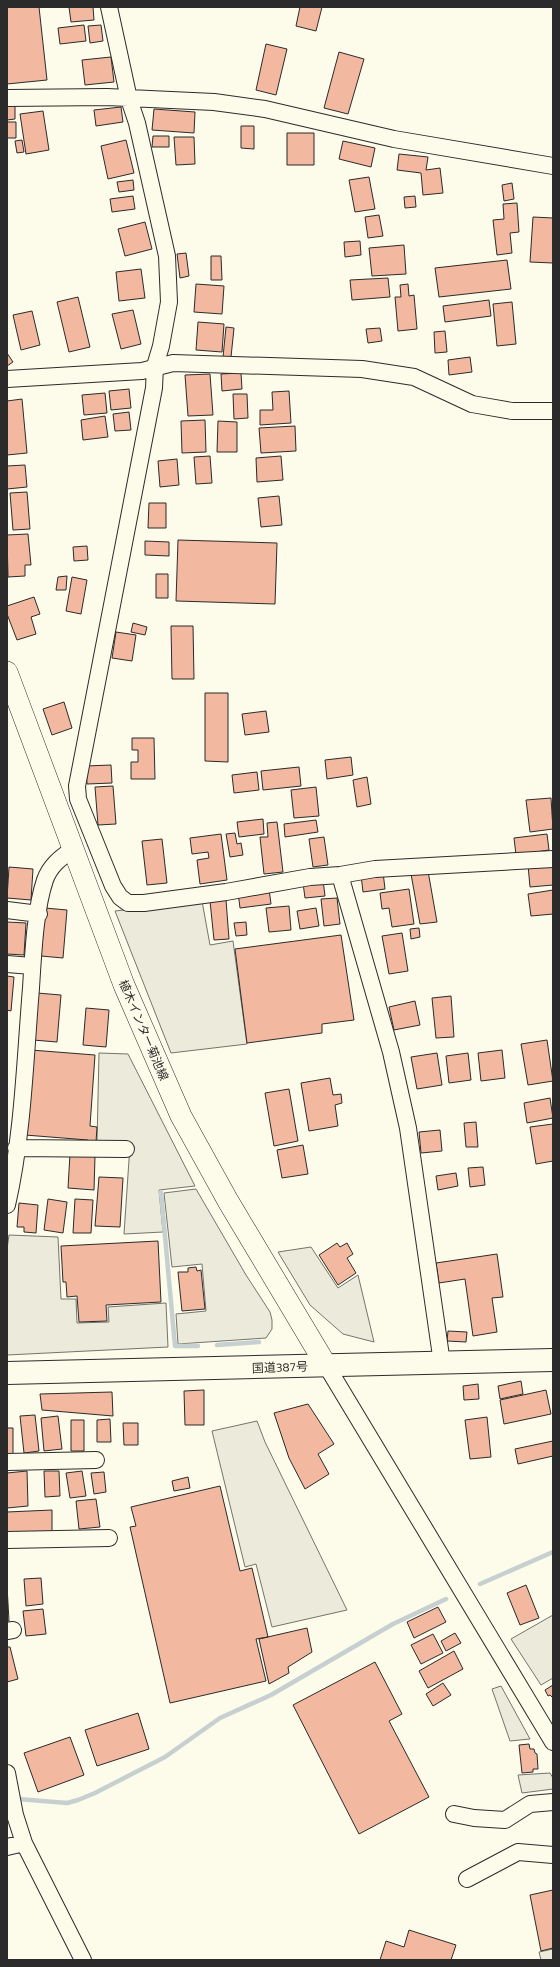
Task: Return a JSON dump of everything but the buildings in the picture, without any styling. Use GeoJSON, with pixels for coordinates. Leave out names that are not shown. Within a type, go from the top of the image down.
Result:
{"type":"FeatureCollection","features":[{"type":"Feature","properties":{"kind":"highway","name":"国道387号"},"geometry":{"type":"LineString","coordinates":[[7,1373],[553,1360]]}},
{"type":"Feature","properties":{"kind":"main road","name":"植木インター菊池線"},"geometry":{"type":"LineString","coordinates":[[7,672],[72,850],[124,985],[181,1116],[228,1201],[326,1365]]}},
{"type":"Feature","properties":{"kind":"street"},"geometry":{"type":"LineString","coordinates":[[109,7],[167,256],[169,302],[161,346],[155,366],[154,388],[77,786],[78,799],[113,886],[120,897],[128,903],[144,903],[226,892],[310,877],[340,875],[375,869],[553,859]]}},
{"type":"Feature","properties":{"kind":"street"},"geometry":{"type":"LineString","coordinates":[[7,98],[107,97],[214,102],[264,109],[394,139],[553,166]]}},
{"type":"Feature","properties":{"kind":"street"},"geometry":{"type":"LineString","coordinates":[[7,378],[142,371],[155,366],[173,363],[362,369],[414,377],[472,404],[512,411],[553,411]]}},
{"type":"Feature","properties":{"kind":"street"},"geometry":{"type":"LineString","coordinates":[[61,820],[78,799]]}},
{"type":"Feature","properties":{"kind":"street"},"geometry":{"type":"LineString","coordinates":[[7,1205],[16,1148],[32,966],[45,880],[54,863],[72,850]]}},
{"type":"Feature","properties":{"kind":"street"},"geometry":{"type":"LineString","coordinates":[[340,875],[391,1052],[408,1128],[442,1363]]}},
{"type":"Feature","properties":{"kind":"street"},"geometry":{"type":"LineString","coordinates":[[7,910],[39,914]]}},
{"type":"Feature","properties":{"kind":"street"},"geometry":{"type":"LineString","coordinates":[[7,964],[32,966]]}},
{"type":"Feature","properties":{"kind":"street"},"geometry":{"type":"LineString","coordinates":[[16,1148],[126,1149]]}},
{"type":"Feature","properties":{"kind":"street"},"geometry":{"type":"LineString","coordinates":[[326,1365],[553,1742]]}},
{"type":"Feature","properties":{"kind":"street"},"geometry":{"type":"LineString","coordinates":[[7,1462],[96,1460]]}},
{"type":"Feature","properties":{"kind":"street"},"geometry":{"type":"LineString","coordinates":[[7,1540],[110,1538]]}},
{"type":"Feature","properties":{"kind":"street"},"geometry":{"type":"LineString","coordinates":[[7,1773],[15,1815],[24,1843],[83,1960]]}},
{"type":"Feature","properties":{"kind":"street"},"geometry":{"type":"LineString","coordinates":[[454,1814],[474,1818],[506,1820],[530,1804],[553,1802]]}},
{"type":"Feature","properties":{"kind":"street"},"geometry":{"type":"LineString","coordinates":[[7,1847],[24,1843]]}},
{"type":"Feature","properties":{"kind":"street"},"geometry":{"type":"LineString","coordinates":[[467,1879],[518,1852],[553,1855]]}},
{"type":"Feature","properties":{"kind":"shaded area"},"geometry":{"type":"Polygon","coordinates":[[[202,901],[210,945],[233,941],[247,1044],[171,1053],[115,911],[202,901]]]}},
{"type":"Feature","properties":{"kind":"shaded area"},"geometry":{"type":"Polygon","coordinates":[[[99,1053],[128,1054],[195,1186],[159,1190],[163,1232],[124,1234],[130,1145],[97,1143],[99,1053]]]}},
{"type":"Feature","properties":{"kind":"shaded area"},"geometry":{"type":"Polygon","coordinates":[[[196,1189],[246,1275],[270,1312],[272,1329],[266,1338],[178,1344],[176,1314],[206,1311],[202,1264],[172,1267],[164,1193],[196,1189]]]}},
{"type":"Feature","properties":{"kind":"shaded area"},"geometry":{"type":"Polygon","coordinates":[[[9,1235],[58,1237],[61,1299],[76,1299],[77,1323],[109,1322],[108,1307],[166,1303],[168,1347],[7,1355],[7,1249],[9,1235]]]}},
{"type":"Feature","properties":{"kind":"shaded area"},"geometry":{"type":"Polygon","coordinates":[[[311,1247],[338,1288],[358,1275],[374,1342],[343,1334],[310,1305],[278,1252],[311,1247]]]}},
{"type":"Feature","properties":{"kind":"shaded area"},"geometry":{"type":"Polygon","coordinates":[[[257,1421],[265,1442],[347,1610],[272,1627],[256,1564],[245,1567],[212,1431],[257,1421]]]}},
{"type":"Feature","properties":{"kind":"shaded area"},"geometry":{"type":"Polygon","coordinates":[[[553,1615],[553,1678],[541,1685],[511,1639],[553,1615]]]}},
{"type":"Feature","properties":{"kind":"shaded area"},"geometry":{"type":"Polygon","coordinates":[[[501,1686],[530,1739],[510,1741],[492,1689],[501,1686]]]}},
{"type":"Feature","properties":{"kind":"shaded area"},"geometry":{"type":"Polygon","coordinates":[[[550,1773],[553,1778],[553,1789],[522,1793],[518,1775],[550,1773]]]}},
{"type":"Feature","properties":{"kind":"shaded area"},"geometry":{"type":"Polygon","coordinates":[[[553,1949],[553,1960],[541,1960],[539,1952],[553,1949]]]}},
{"type":"Feature","properties":{"kind":"waterway"},"geometry":{"type":"LineString","coordinates":[[161,1192],[175,1346],[198,1346]]}},
{"type":"Feature","properties":{"kind":"waterway"},"geometry":{"type":"LineString","coordinates":[[217,1345],[259,1342]]}},
{"type":"Feature","properties":{"kind":"waterway"},"geometry":{"type":"LineString","coordinates":[[480,1584],[553,1552]]}},
{"type":"Feature","properties":{"kind":"waterway"},"geometry":{"type":"LineString","coordinates":[[18,1799],[67,1803],[95,1793],[165,1757],[220,1718],[271,1695],[393,1624],[446,1599]]}}]}
